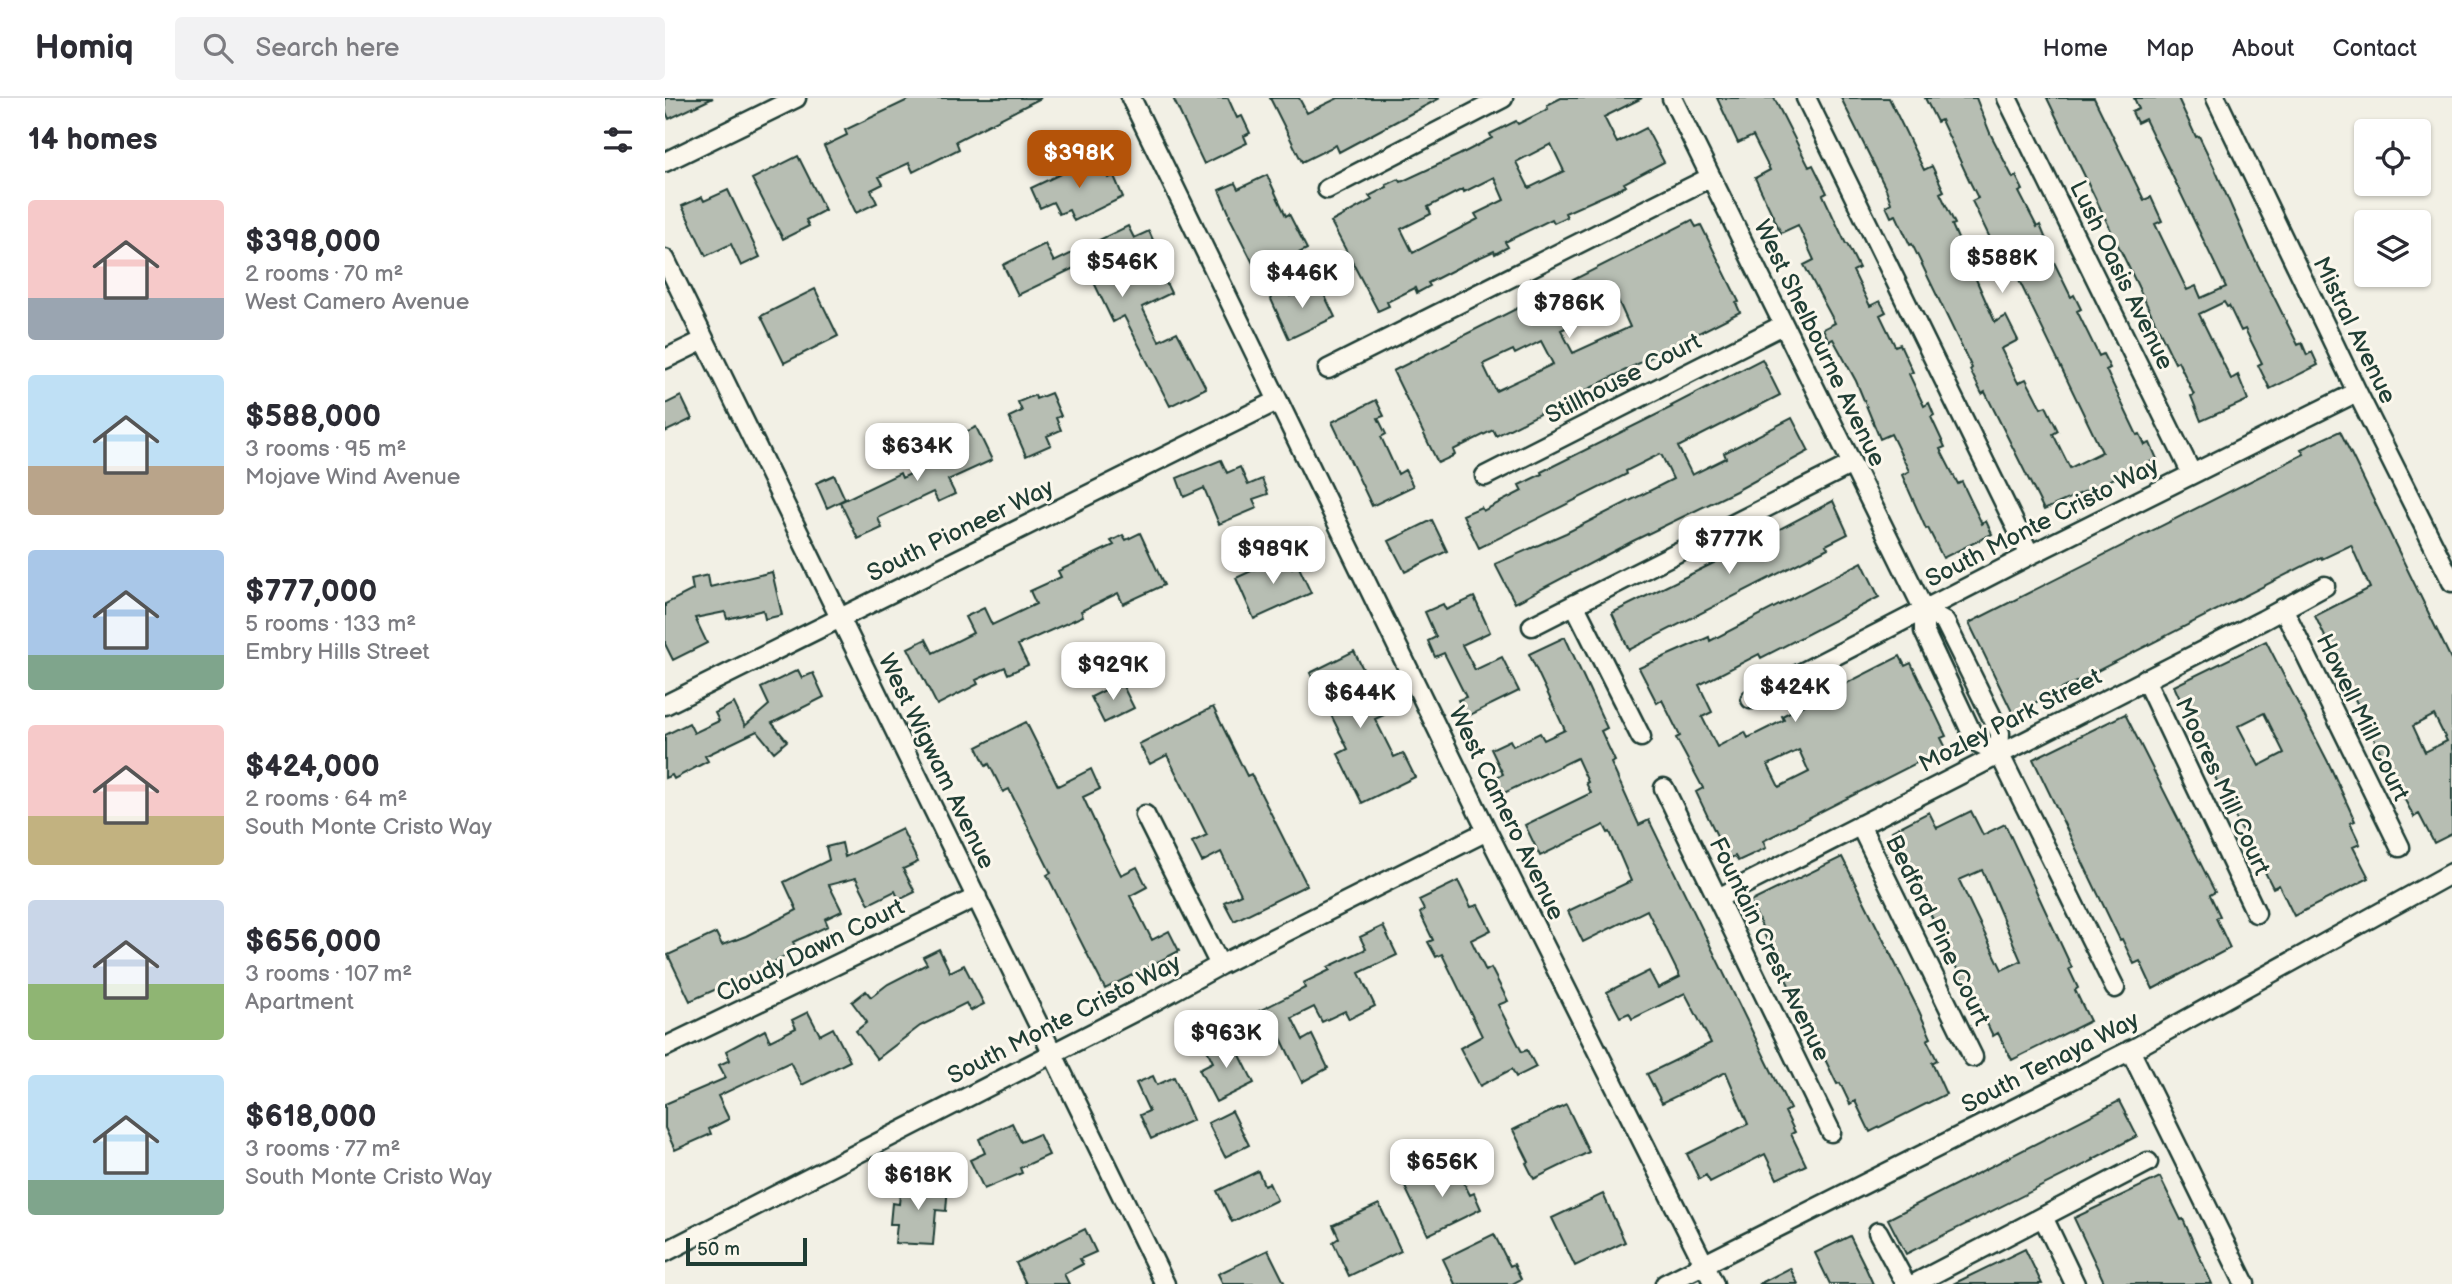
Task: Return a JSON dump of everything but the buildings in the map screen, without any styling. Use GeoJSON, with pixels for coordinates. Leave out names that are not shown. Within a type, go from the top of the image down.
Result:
{"type":"FeatureCollection","features":[{"type":"Feature","properties":{"kind":"street"},"geometry":{"type":"LineString","coordinates":[[665,162],[796,98]]}},
{"type":"Feature","properties":{"kind":"street","name":"West Camero Avenue"},"geometry":{"type":"LineString","coordinates":[[1131,98],[1487,831],[1714,1284]]}},
{"type":"Feature","properties":{"kind":"street"},"geometry":{"type":"LineString","coordinates":[[1327,189],[1503,98]]}},
{"type":"Feature","properties":{"kind":"street","name":"West Shelbourne Avenue"},"geometry":{"type":"LineString","coordinates":[[1672,98],[1924,610],[1924,632],[1976,742],[1999,753]]}},
{"type":"Feature","properties":{"kind":"street"},"geometry":{"type":"LineString","coordinates":[[1806,98],[2030,555]]}},
{"type":"Feature","properties":{"kind":"street","name":"Lush Oasis Avenue"},"geometry":{"type":"LineString","coordinates":[[2007,98],[2192,474]]}},
{"type":"Feature","properties":{"kind":"street","name":"Mistral Avenue"},"geometry":{"type":"LineString","coordinates":[[2216,98],[2357,393],[2452,582]]}},
{"type":"Feature","properties":{"kind":"street"},"geometry":{"type":"LineString","coordinates":[[1328,369],[1711,177]]}},
{"type":"Feature","properties":{"kind":"street","name":"West Wigwam Avenue"},"geometry":{"type":"LineString","coordinates":[[665,259],[1165,1284]]}},
{"type":"Feature","properties":{"kind":"street","name":"Stillhouse Court"},"geometry":{"type":"LineString","coordinates":[[1485,476],[1783,324]]}},
{"type":"Feature","properties":{"kind":"street"},"geometry":{"type":"LineString","coordinates":[[665,359],[704,340]]}},
{"type":"Feature","properties":{"kind":"street","name":"South Monte Cristo Way"},"geometry":{"type":"LineString","coordinates":[[1751,699],[2030,555],[2357,393]]}},
{"type":"Feature","properties":{"kind":"street","name":"South Pioneer Way"},"geometry":{"type":"LineString","coordinates":[[665,705],[1277,401]]}},
{"type":"Feature","properties":{"kind":"street"},"geometry":{"type":"LineString","coordinates":[[1532,625],[1852,464]]}},
{"type":"Feature","properties":{"kind":"street","name":"Mozley Park Street"},"geometry":{"type":"LineString","coordinates":[[1718,898],[2325,586]]}},
{"type":"Feature","properties":{"kind":"street"},"geometry":{"type":"LineString","coordinates":[[1574,604],[1641,737]]}},
{"type":"Feature","properties":{"kind":"street","name":"Howell Mill Court"},"geometry":{"type":"LineString","coordinates":[[2283,608],[2400,847]]}},
{"type":"Feature","properties":{"kind":"street","name":"West Shelbourne Avenue"},"geometry":{"type":"LineString","coordinates":[[1924,610],[1945,622],[2000,733],[1999,753],[2115,988]]}},
{"type":"Feature","properties":{"kind":"street","name":"Moores Mill Court"},"geometry":{"type":"LineString","coordinates":[[2145,680],[2256,913]]}},
{"type":"Feature","properties":{"kind":"street","name":"Fountain Crest Avenue"},"geometry":{"type":"LineString","coordinates":[[1664,788],[1831,1132]]}},
{"type":"Feature","properties":{"kind":"street"},"geometry":{"type":"LineString","coordinates":[[1145,815],[1220,965]]}},
{"type":"Feature","properties":{"kind":"street","name":"Bedford Pine Court"},"geometry":{"type":"LineString","coordinates":[[1860,825],[1973,1056]]}},
{"type":"Feature","properties":{"kind":"street","name":"South Monte Cristo Way"},"geometry":{"type":"LineString","coordinates":[[665,1252],[1220,965],[1487,831]]}},
{"type":"Feature","properties":{"kind":"street","name":"South Tenaya Way"},"geometry":{"type":"LineString","coordinates":[[1665,1284],[2130,1050],[2452,873]]}},
{"type":"Feature","properties":{"kind":"street","name":"Cloudy Dawn Court"},"geometry":{"type":"LineString","coordinates":[[665,1046],[977,897]]}},
{"type":"Feature","properties":{"kind":"street"},"geometry":{"type":"LineString","coordinates":[[2130,1050],[2245,1284]]}},
{"type":"Feature","properties":{"kind":"street"},"geometry":{"type":"LineString","coordinates":[[1914,1284],[2148,1161]]}},
{"type":"Feature","properties":{"kind":"street"},"geometry":{"type":"LineString","coordinates":[[2043,1217],[2075,1284]]}},
{"type":"Feature","properties":{"kind":"street"},"geometry":{"type":"LineString","coordinates":[[1878,1232],[1906,1284]]}}]}
